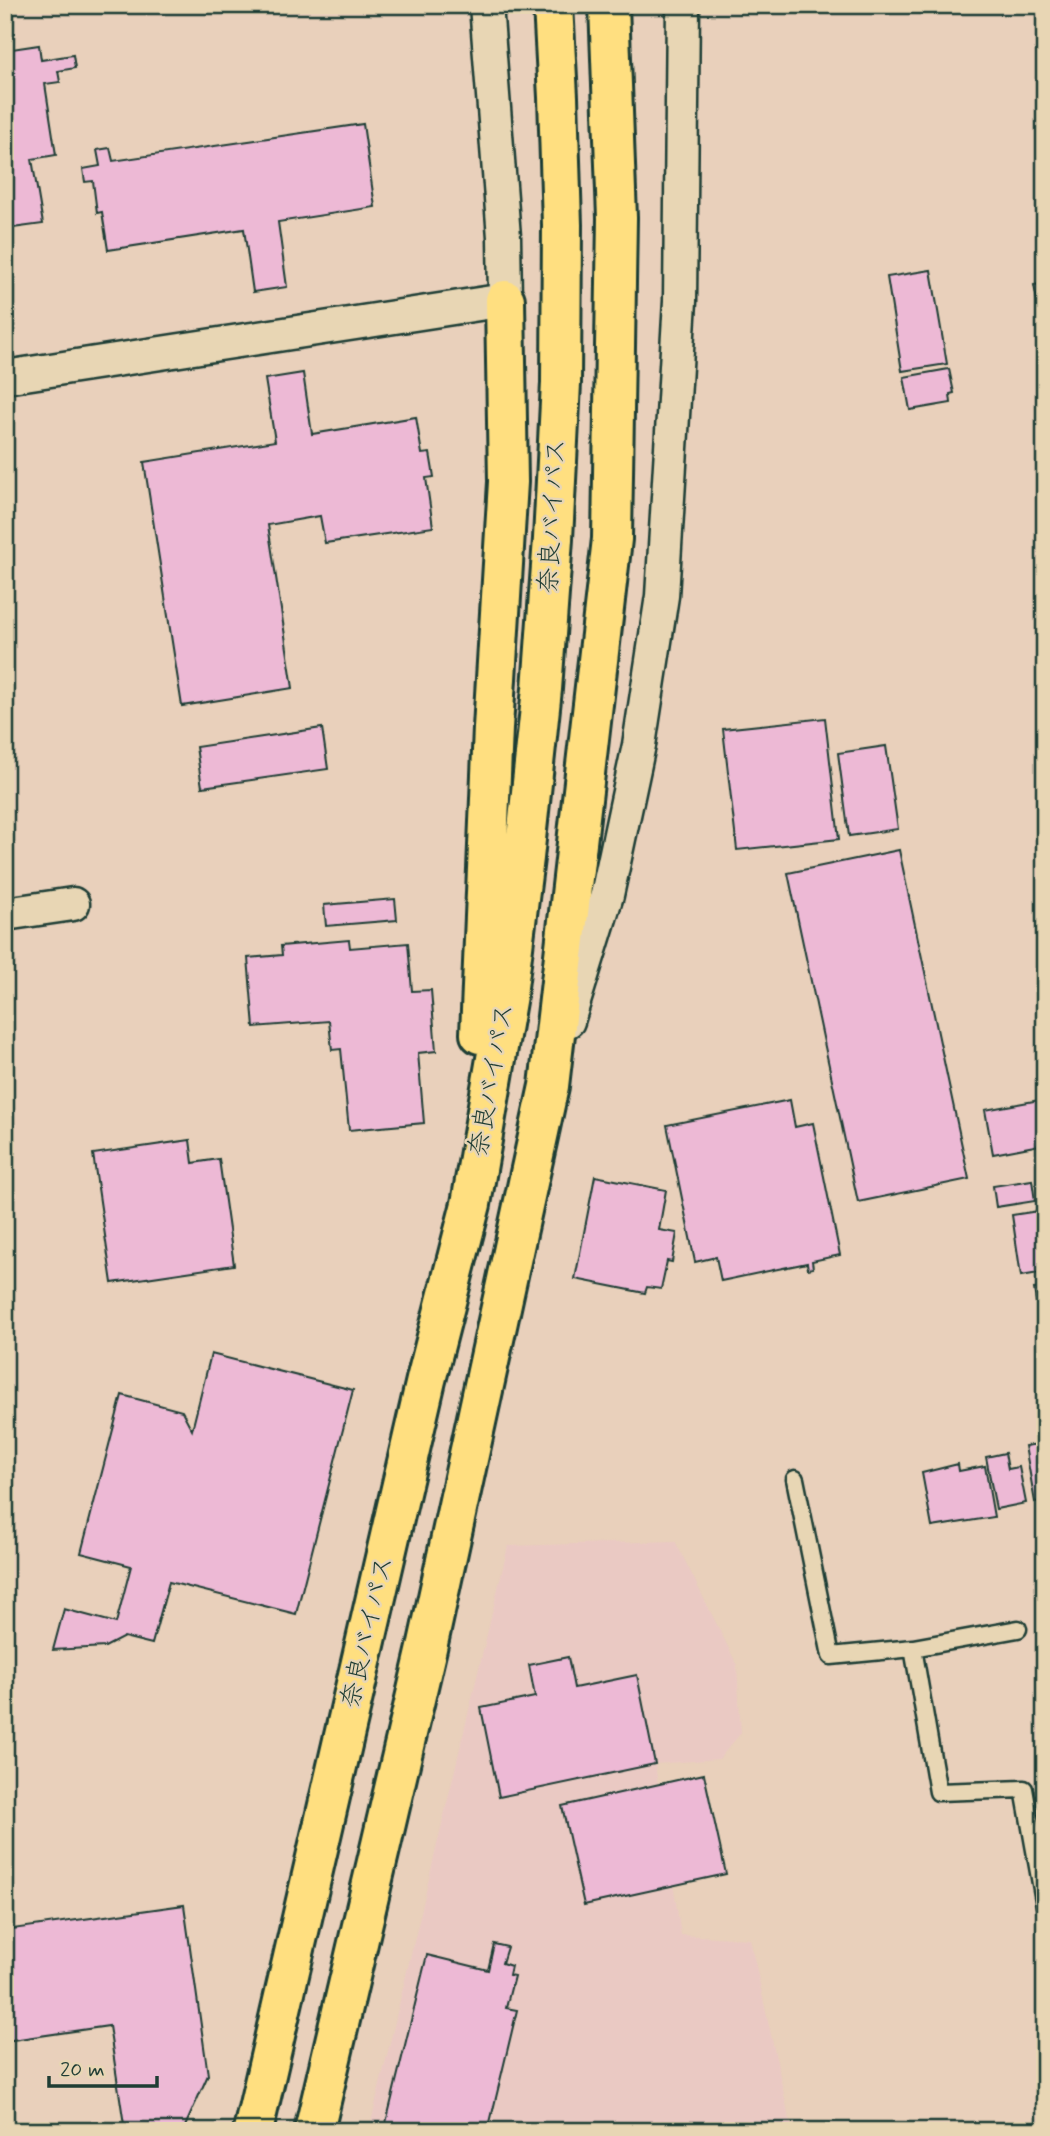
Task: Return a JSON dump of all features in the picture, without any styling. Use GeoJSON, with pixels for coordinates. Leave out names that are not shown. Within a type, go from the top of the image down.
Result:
{"type":"FeatureCollection","features":[{"type":"Feature","properties":{"kind":"highway","name":"奈良バイパス"},"geometry":{"type":"LineString","coordinates":[[253,2131],[426,1380],[471,1204],[507,995],[542,689],[561,383],[562,225],[553,5]]}},
{"type":"Feature","properties":{"kind":"highway","name":"奈良バイパス"},"geometry":{"type":"LineString","coordinates":[[314,2131],[433,1622],[549,1086],[612,539],[617,218],[609,5]]}},
{"type":"Feature","properties":{"kind":"highway"},"geometry":{"type":"LineString","coordinates":[[471,1204],[493,728],[508,482],[505,300]]}},
{"type":"Feature","properties":{"kind":"street"},"geometry":{"type":"LineString","coordinates":[[5,377],[505,300],[504,237],[486,5]]}},
{"type":"Feature","properties":{"kind":"street"},"geometry":{"type":"LineString","coordinates":[[549,1086],[607,895],[639,745],[662,596],[680,301],[683,5]]}},
{"type":"Feature","properties":{"kind":"street"},"geometry":{"type":"LineString","coordinates":[[5,914],[73,904]]}},
{"type":"Feature","properties":{"kind":"lane"},"geometry":{"type":"LineString","coordinates":[[795,1479],[831,1656],[913,1648],[1018,1629]]}},
{"type":"Feature","properties":{"kind":"lane"},"geometry":{"type":"LineString","coordinates":[[913,1648],[939,1792],[1024,1789],[1045,1906]]}},
{"type":"Feature","properties":{"kind":"shaded area"},"geometry":{"type":"Polygon","coordinates":[[[675,1541],[737,1665],[741,1733],[719,1759],[655,1764],[681,1935],[750,1939],[792,2131],[369,2131],[508,1546],[675,1541]]]}},
{"type":"Feature","properties":{"kind":"building"},"geometry":{"type":"Polygon","coordinates":[[[39,45],[41,60],[73,55],[75,68],[58,71],[60,82],[45,84],[56,155],[32,159],[43,224],[5,229],[5,50],[39,45]]]}},
{"type":"Feature","properties":{"kind":"building"},"geometry":{"type":"Polygon","coordinates":[[[363,124],[375,207],[278,222],[287,287],[253,292],[244,229],[108,250],[102,212],[97,213],[93,181],[85,182],[83,169],[100,166],[97,150],[110,148],[113,161],[363,124]]]}},
{"type":"Feature","properties":{"kind":"building"},"geometry":{"type":"Polygon","coordinates":[[[931,270],[947,364],[902,371],[887,277],[931,270]]]}},
{"type":"Feature","properties":{"kind":"building"},"geometry":{"type":"Polygon","coordinates":[[[1045,283],[1045,341],[1034,285],[1045,283]]]}},
{"type":"Feature","properties":{"kind":"building"},"geometry":{"type":"Polygon","coordinates":[[[949,369],[954,393],[950,394],[951,403],[910,410],[904,377],[949,369]]]}},
{"type":"Feature","properties":{"kind":"building"},"geometry":{"type":"Polygon","coordinates":[[[303,373],[312,434],[416,417],[422,454],[430,453],[434,477],[426,478],[433,527],[325,543],[320,516],[268,525],[293,688],[182,706],[144,462],[275,441],[265,379],[303,373]]]}},
{"type":"Feature","properties":{"kind":"building"},"geometry":{"type":"Polygon","coordinates":[[[825,718],[839,839],[737,850],[723,729],[825,718]]]}},
{"type":"Feature","properties":{"kind":"building"},"geometry":{"type":"Polygon","coordinates":[[[322,728],[328,769],[202,787],[196,747],[322,728]]]}},
{"type":"Feature","properties":{"kind":"building"},"geometry":{"type":"Polygon","coordinates":[[[886,746],[898,829],[849,836],[838,753],[886,746]]]}},
{"type":"Feature","properties":{"kind":"building"},"geometry":{"type":"Polygon","coordinates":[[[899,850],[969,1179],[858,1202],[788,873],[899,850]]]}},
{"type":"Feature","properties":{"kind":"building"},"geometry":{"type":"Polygon","coordinates":[[[395,899],[397,920],[326,926],[324,905],[395,899]]]}},
{"type":"Feature","properties":{"kind":"building"},"geometry":{"type":"Polygon","coordinates":[[[349,940],[350,948],[408,943],[412,991],[431,990],[436,1051],[418,1053],[424,1123],[349,1130],[341,1049],[332,1050],[329,1021],[254,1027],[248,958],[282,955],[281,946],[349,940]]]}},
{"type":"Feature","properties":{"kind":"building"},"geometry":{"type":"Polygon","coordinates":[[[1045,1099],[1045,1144],[993,1154],[985,1110],[1045,1099]]]}},
{"type":"Feature","properties":{"kind":"building"},"geometry":{"type":"Polygon","coordinates":[[[790,1100],[795,1127],[813,1123],[840,1255],[812,1261],[813,1268],[808,1269],[807,1263],[721,1281],[716,1257],[695,1262],[667,1125],[790,1100]]]}},
{"type":"Feature","properties":{"kind":"building"},"geometry":{"type":"Polygon","coordinates":[[[190,1140],[193,1163],[219,1159],[234,1265],[112,1283],[93,1154],[190,1140]]]}},
{"type":"Feature","properties":{"kind":"building"},"geometry":{"type":"Polygon","coordinates":[[[595,1176],[666,1190],[659,1230],[677,1233],[672,1262],[667,1261],[661,1289],[647,1287],[645,1293],[575,1279],[595,1176]]]}},
{"type":"Feature","properties":{"kind":"building"},"geometry":{"type":"Polygon","coordinates":[[[1032,1180],[1035,1201],[996,1207],[993,1186],[1032,1180]]]}},
{"type":"Feature","properties":{"kind":"building"},"geometry":{"type":"Polygon","coordinates":[[[1045,1210],[1045,1272],[1021,1276],[1012,1215],[1045,1210]]]}},
{"type":"Feature","properties":{"kind":"building"},"geometry":{"type":"Polygon","coordinates":[[[1045,1288],[1045,1312],[1038,1313],[1034,1289],[1045,1288]]]}},
{"type":"Feature","properties":{"kind":"building"},"geometry":{"type":"Polygon","coordinates":[[[211,1354],[353,1390],[296,1614],[169,1582],[152,1644],[124,1637],[105,1647],[53,1650],[64,1609],[116,1623],[131,1566],[81,1553],[122,1395],[182,1411],[192,1430],[211,1354]]]}},
{"type":"Feature","properties":{"kind":"building"},"geometry":{"type":"Polygon","coordinates":[[[1045,1443],[1045,1500],[1035,1502],[1025,1446],[1045,1443]]]}},
{"type":"Feature","properties":{"kind":"building"},"geometry":{"type":"Polygon","coordinates":[[[1005,1453],[1008,1469],[1019,1467],[1026,1503],[996,1509],[986,1457],[1005,1453]]]}},
{"type":"Feature","properties":{"kind":"building"},"geometry":{"type":"Polygon","coordinates":[[[958,1464],[959,1471],[985,1466],[994,1517],[932,1527],[922,1473],[958,1464]]]}},
{"type":"Feature","properties":{"kind":"building"},"geometry":{"type":"Polygon","coordinates":[[[568,1657],[574,1688],[637,1675],[655,1764],[499,1797],[481,1708],[535,1697],[529,1665],[568,1657]]]}},
{"type":"Feature","properties":{"kind":"building"},"geometry":{"type":"Polygon","coordinates":[[[704,1774],[726,1874],[584,1905],[562,1806],[704,1774]]]}},
{"type":"Feature","properties":{"kind":"building"},"geometry":{"type":"Polygon","coordinates":[[[184,1905],[208,2075],[183,2131],[125,2131],[109,2026],[5,2041],[5,1930],[184,1905]]]}},
{"type":"Feature","properties":{"kind":"building"},"geometry":{"type":"Polygon","coordinates":[[[494,1944],[507,1947],[502,1963],[511,1966],[509,1975],[514,1976],[506,2008],[517,2010],[488,2131],[384,2131],[427,1955],[488,1970],[494,1944]]]}}]}
